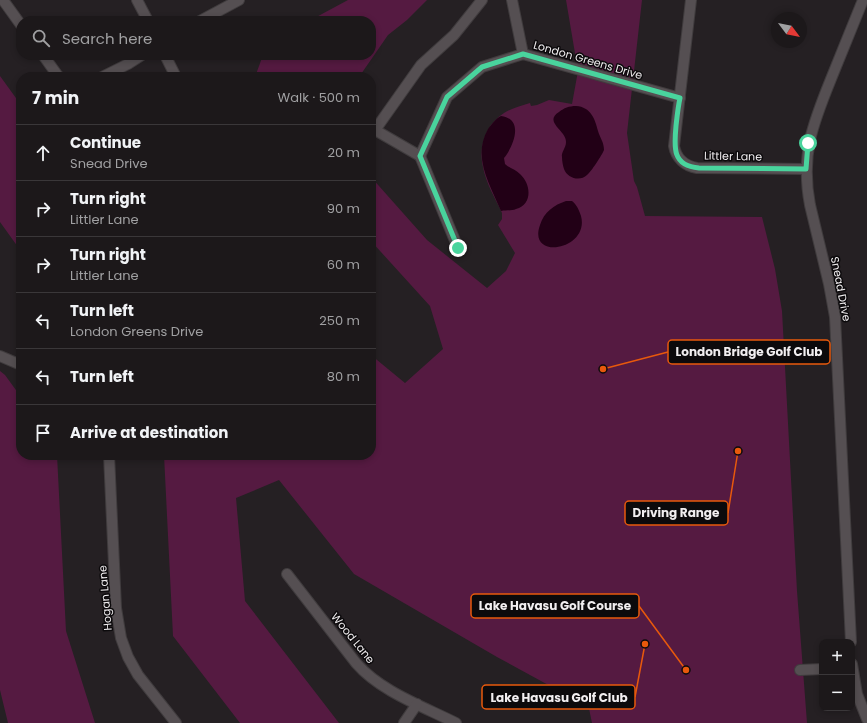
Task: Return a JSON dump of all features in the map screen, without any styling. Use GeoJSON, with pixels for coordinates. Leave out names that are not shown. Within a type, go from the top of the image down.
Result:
{"type":"FeatureCollection","features":[{"type":"Feature","properties":{"kind":"street"},"geometry":{"type":"LineString","coordinates":[[3,0],[16,18]]}},
{"type":"Feature","properties":{"kind":"street"},"geometry":{"type":"LineString","coordinates":[[137,0],[145,16]]}},
{"type":"Feature","properties":{"kind":"street"},"geometry":{"type":"LineString","coordinates":[[209,16],[239,0]]}},
{"type":"Feature","properties":{"kind":"street"},"geometry":{"type":"LineString","coordinates":[[376,129],[421,65],[454,35],[482,0]]}},
{"type":"Feature","properties":{"kind":"street"},"geometry":{"type":"LineString","coordinates":[[512,0],[523,54]]}},
{"type":"Feature","properties":{"kind":"street","name":"Littler Lane"},"geometry":{"type":"LineString","coordinates":[[691,0],[674,146],[677,156],[686,164],[699,168],[806,169]]}},
{"type":"Feature","properties":{"kind":"street","name":"Snead Drive"},"geometry":{"type":"LineString","coordinates":[[851,639],[835,317],[829,284],[810,205],[806,169],[808,143],[815,118],[863,0]]}},
{"type":"Feature","properties":{"kind":"street","name":"London Greens Drive"},"geometry":{"type":"LineString","coordinates":[[420,156],[447,97],[482,67],[523,54],[680,98]]}},
{"type":"Feature","properties":{"kind":"street"},"geometry":{"type":"LineString","coordinates":[[47,60],[55,72]]}},
{"type":"Feature","properties":{"kind":"street"},"geometry":{"type":"LineString","coordinates":[[112,72],[134,60]]}},
{"type":"Feature","properties":{"kind":"street"},"geometry":{"type":"LineString","coordinates":[[168,60],[174,72]]}},
{"type":"Feature","properties":{"kind":"street"},"geometry":{"type":"LineString","coordinates":[[376,131],[420,156],[458,248]]}},
{"type":"Feature","properties":{"kind":"street"},"geometry":{"type":"LineString","coordinates":[[0,356],[16,363]]}},
{"type":"Feature","properties":{"kind":"street","name":"Hogan Lane"},"geometry":{"type":"LineString","coordinates":[[109,460],[116,608],[121,638],[128,657],[138,675],[176,723]]}},
{"type":"Feature","properties":{"kind":"street","name":"Wood Lane"},"geometry":{"type":"LineString","coordinates":[[287,574],[361,669],[381,686],[456,723]]}},
{"type":"Feature","properties":{"kind":"street"},"geometry":{"type":"LineString","coordinates":[[800,670],[819,669]]}},
{"type":"Feature","properties":{"kind":"street"},"geometry":{"type":"LineString","coordinates":[[853,675],[857,694],[867,719]]}},
{"type":"Feature","properties":{"kind":"street"},"geometry":{"type":"LineString","coordinates":[[404,723],[417,704]]}},
{"type":"Feature","properties":{"kind":"shaded area"},"geometry":{"type":"Polygon","coordinates":[[[348,0],[427,0],[407,20],[388,35],[376,52],[376,16],[318,16],[348,0]]]}},
{"type":"Feature","properties":{"kind":"shaded area"},"geometry":{"type":"Polygon","coordinates":[[[566,0],[642,0],[627,133],[634,181],[645,216],[762,217],[775,269],[782,311],[797,591],[807,723],[592,723],[585,689],[578,694],[563,693],[497,657],[354,574],[279,480],[236,498],[245,601],[339,723],[240,723],[173,636],[164,460],[376,460],[376,359],[405,383],[443,349],[430,306],[376,247],[376,183],[427,240],[487,288],[506,271],[515,253],[498,225],[502,219],[502,213],[484,173],[482,152],[485,137],[492,123],[510,110],[530,103],[531,106],[537,105],[549,100],[572,104],[578,71],[566,0]]]}},
{"type":"Feature","properties":{"kind":"shaded area"},"geometry":{"type":"Polygon","coordinates":[[[261,60],[371,60],[362,72],[257,72],[261,60]]]}},
{"type":"Feature","properties":{"kind":"shaded area"},"geometry":{"type":"Polygon","coordinates":[[[0,76],[16,98],[16,244],[0,222],[0,76]]]}},
{"type":"Feature","properties":{"kind":"shaded area"},"geometry":{"type":"Polygon","coordinates":[[[576,106],[589,111],[592,114],[604,147],[604,150],[589,173],[584,177],[577,179],[568,175],[564,169],[562,155],[566,142],[563,134],[554,123],[553,119],[563,109],[576,106]]]}},
{"type":"Feature","properties":{"kind":"shaded area"},"geometry":{"type":"Polygon","coordinates":[[[501,116],[508,118],[513,122],[515,128],[515,134],[511,147],[504,158],[505,164],[518,172],[524,178],[528,188],[528,198],[522,206],[513,210],[501,211],[484,171],[482,150],[488,129],[501,116]]]}},
{"type":"Feature","properties":{"kind":"shaded area"},"geometry":{"type":"Polygon","coordinates":[[[566,201],[572,201],[574,203],[581,216],[581,228],[577,237],[569,243],[559,247],[550,247],[542,244],[538,236],[540,225],[544,216],[557,205],[566,201]]]}},
{"type":"Feature","properties":{"kind":"shaded area"},"geometry":{"type":"Polygon","coordinates":[[[0,371],[5,375],[16,390],[16,460],[57,460],[66,631],[95,723],[8,723],[0,690],[0,371]]]}},
{"type":"Feature","properties":{"kind":"place","name":"London Bridge Golf Club"},"geometry":{"type":"Point","coordinates":[603,369]}},
{"type":"Feature","properties":{"kind":"place","name":"Driving Range"},"geometry":{"type":"Point","coordinates":[738,451]}},
{"type":"Feature","properties":{"kind":"place","name":"Lake Havasu Golf Club"},"geometry":{"type":"Point","coordinates":[645,644]}},
{"type":"Feature","properties":{"kind":"place","name":"Lake Havasu Golf Course"},"geometry":{"type":"Point","coordinates":[686,670]}},
{"type":"Feature","properties":{"kind":"route"},"geometry":{"type":"LineString","coordinates":[[458,248],[420,156],[447,97],[482,67],[523,54],[680,98],[674,148],[679,159],[689,166],[699,168],[806,169],[808,143]]}}]}
